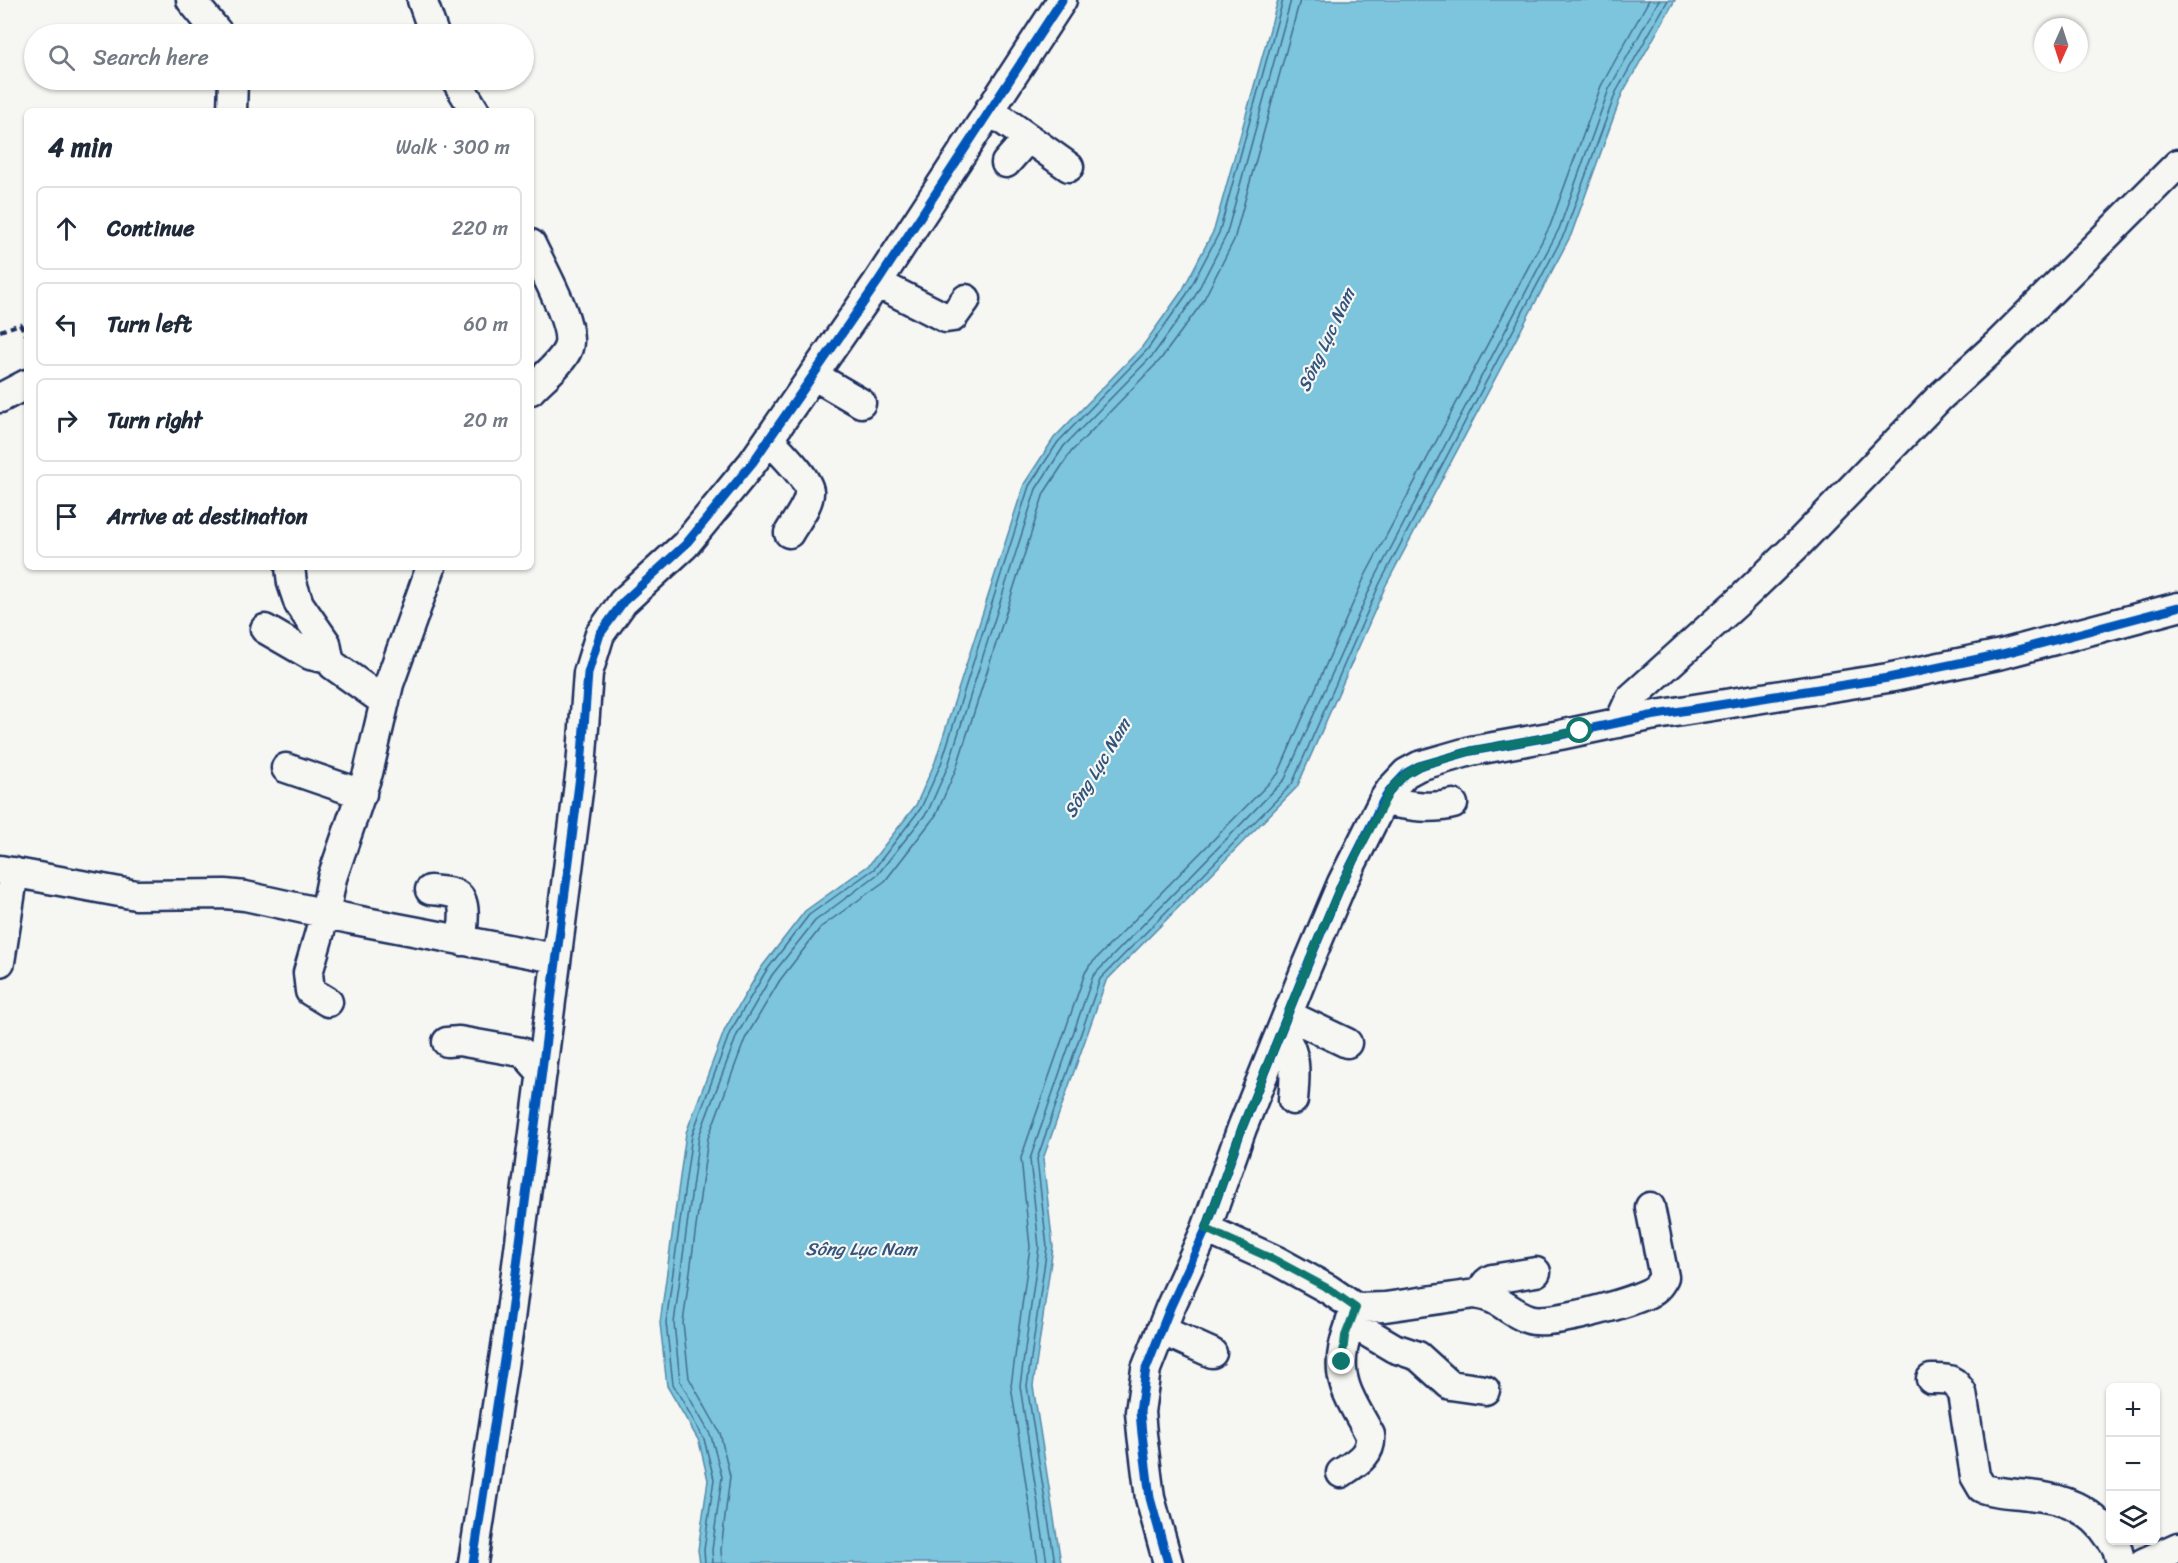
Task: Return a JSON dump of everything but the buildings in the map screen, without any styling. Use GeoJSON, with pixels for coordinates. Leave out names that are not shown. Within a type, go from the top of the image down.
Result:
{"type":"FeatureCollection","features":[{"type":"Feature","properties":{"kind":"street"},"geometry":{"type":"LineString","coordinates":[[191,0],[211,24]]}},
{"type":"Feature","properties":{"kind":"street"},"geometry":{"type":"LineString","coordinates":[[422,0],[430,24]]}},
{"type":"Feature","properties":{"kind":"street"},"geometry":{"type":"LineString","coordinates":[[473,1563],[509,1327],[542,1073],[581,768],[588,673],[600,634],[623,602],[685,545],[753,462],[877,283],[1062,0]]}},
{"type":"Feature","properties":{"kind":"street"},"geometry":{"type":"LineString","coordinates":[[232,108],[233,90]]}},
{"type":"Feature","properties":{"kind":"street"},"geometry":{"type":"LineString","coordinates":[[462,90],[473,108]]}},
{"type":"Feature","properties":{"kind":"street"},"geometry":{"type":"LineString","coordinates":[[989,110],[1069,167]]}},
{"type":"Feature","properties":{"kind":"street"},"geometry":{"type":"LineString","coordinates":[[1006,163],[1028,138]]}},
{"type":"Feature","properties":{"kind":"street"},"geometry":{"type":"LineString","coordinates":[[1618,723],[1630,699],[1798,544],[1940,397],[2000,342],[2178,164]]}},
{"type":"Feature","properties":{"kind":"street"},"geometry":{"type":"LineString","coordinates":[[534,250],[564,314],[569,342],[562,358],[534,387]]}},
{"type":"Feature","properties":{"kind":"street"},"geometry":{"type":"LineString","coordinates":[[877,283],[946,318],[953,317],[966,299]]}},
{"type":"Feature","properties":{"kind":"street"},"geometry":{"type":"LineString","coordinates":[[813,375],[861,403]]}},
{"type":"Feature","properties":{"kind":"street"},"geometry":{"type":"LineString","coordinates":[[0,398],[24,386]]}},
{"type":"Feature","properties":{"kind":"street"},"geometry":{"type":"LineString","coordinates":[[769,439],[805,481],[809,490],[807,500],[789,533]]}},
{"type":"Feature","properties":{"kind":"street"},"geometry":{"type":"LineString","coordinates":[[290,570],[292,584],[299,603],[304,614],[326,643],[329,659],[333,665],[385,702]]}},
{"type":"Feature","properties":{"kind":"street"},"geometry":{"type":"LineString","coordinates":[[328,1002],[310,991],[308,973],[325,914],[332,878],[362,794],[389,684],[430,570]]}},
{"type":"Feature","properties":{"kind":"street"},"geometry":{"type":"LineString","coordinates":[[1168,1563],[1150,1498],[1140,1412],[1146,1369],[1206,1229],[1242,1128],[1342,883],[1383,801],[1406,774],[1419,766],[1471,751],[1650,716],[1888,678],[2002,654],[2178,607]]}},
{"type":"Feature","properties":{"kind":"street"},"geometry":{"type":"LineString","coordinates":[[265,629],[310,655],[329,659]]}},
{"type":"Feature","properties":{"kind":"street"},"geometry":{"type":"LineString","coordinates":[[286,768],[362,794]]}},
{"type":"Feature","properties":{"kind":"street"},"geometry":{"type":"LineString","coordinates":[[1383,801],[1431,808],[1453,804]]}},
{"type":"Feature","properties":{"kind":"street"},"geometry":{"type":"LineString","coordinates":[[0,962],[7,871],[136,895],[225,894],[245,896],[325,914],[555,958]]}},
{"type":"Feature","properties":{"kind":"street"},"geometry":{"type":"LineString","coordinates":[[430,890],[456,894],[462,899],[462,941]]}},
{"type":"Feature","properties":{"kind":"street"},"geometry":{"type":"LineString","coordinates":[[1284,1024],[1347,1043]]}},
{"type":"Feature","properties":{"kind":"street"},"geometry":{"type":"LineString","coordinates":[[1284,1024],[1293,1052],[1293,1100]]}},
{"type":"Feature","properties":{"kind":"street"},"geometry":{"type":"LineString","coordinates":[[447,1042],[459,1041],[521,1052],[542,1073]]}},
{"type":"Feature","properties":{"kind":"street"},"geometry":{"type":"LineString","coordinates":[[1353,1315],[1385,1307],[1462,1295],[1485,1295],[1502,1302],[1528,1319],[1539,1321],[1588,1314],[1649,1293],[1658,1287],[1664,1277],[1650,1207]]}},
{"type":"Feature","properties":{"kind":"street"},"geometry":{"type":"LineString","coordinates":[[1206,1229],[1277,1261],[1329,1289],[1353,1315],[1394,1348],[1418,1356],[1450,1385],[1485,1390]]}},
{"type":"Feature","properties":{"kind":"street"},"geometry":{"type":"LineString","coordinates":[[1485,1295],[1486,1282],[1492,1279],[1536,1272]]}},
{"type":"Feature","properties":{"kind":"street"},"geometry":{"type":"LineString","coordinates":[[1341,1473],[1365,1456],[1371,1442],[1370,1435],[1345,1385],[1343,1376],[1345,1336],[1353,1315]]}},
{"type":"Feature","properties":{"kind":"street"},"geometry":{"type":"LineString","coordinates":[[1161,1330],[1212,1353]]}},
{"type":"Feature","properties":{"kind":"street"},"geometry":{"type":"LineString","coordinates":[[1931,1379],[1948,1379],[1957,1384],[1962,1393],[1975,1476],[1982,1488],[2069,1503],[2093,1516],[2106,1533]]}},
{"type":"Feature","properties":{"kind":"street"},"geometry":{"type":"LineString","coordinates":[[2115,1545],[2121,1563]]}},
{"type":"Feature","properties":{"kind":"street"},"geometry":{"type":"LineString","coordinates":[[2143,1563],[2178,1546]]}},
{"type":"Feature","properties":{"kind":"path"},"geometry":{"type":"LineString","coordinates":[[0,331],[20,324],[24,331]]}},
{"type":"Feature","properties":{"kind":"water","name":"Sông Lục Nam"},"geometry":{"type":"Polygon","coordinates":[[[1278,0],[1675,0],[1622,94],[1571,235],[1386,585],[1297,787],[1106,981],[1043,1159],[1053,1247],[1033,1386],[1061,1563],[700,1563],[698,1550],[708,1480],[699,1441],[667,1386],[660,1323],[686,1133],[725,1029],[761,968],[805,911],[869,865],[916,805],[935,762],[1024,484],[1054,438],[1142,347],[1182,291],[1214,230],[1278,0]]]}},
{"type":"Feature","properties":{"kind":"cycle path"},"geometry":{"type":"LineString","coordinates":[[473,1563],[509,1327],[581,768],[588,673],[600,634],[623,602],[685,545],[753,462],[877,283],[1062,0]]}},
{"type":"Feature","properties":{"kind":"cycle path"},"geometry":{"type":"LineString","coordinates":[[1168,1563],[1150,1498],[1142,1434],[1140,1412],[1146,1369],[1170,1308],[1206,1229],[1242,1128],[1342,883],[1383,801],[1406,773],[1419,766],[1471,751],[1650,716],[1888,678],[2002,654],[2178,607]]}},
{"type":"Feature","properties":{"kind":"route"},"geometry":{"type":"LineString","coordinates":[[1342,1362],[1345,1336],[1356,1308],[1329,1289],[1277,1261],[1206,1229],[1242,1128],[1342,883],[1391,789],[1406,774],[1419,766],[1471,751],[1580,731]]}}]}
